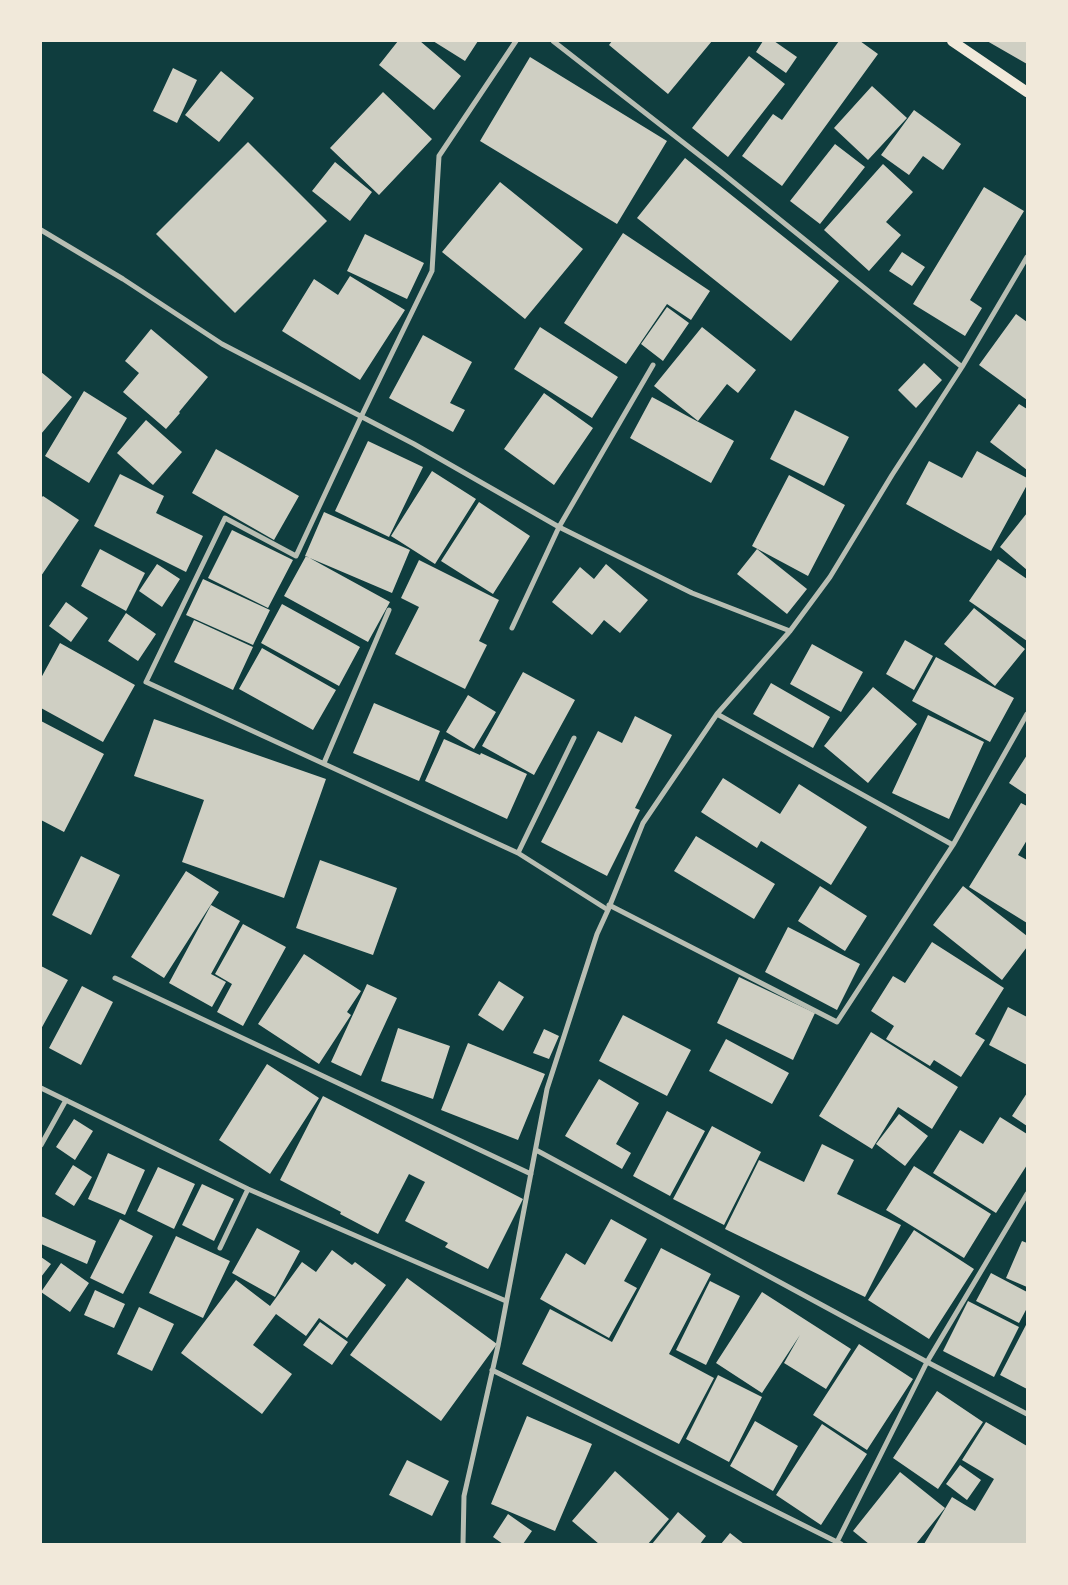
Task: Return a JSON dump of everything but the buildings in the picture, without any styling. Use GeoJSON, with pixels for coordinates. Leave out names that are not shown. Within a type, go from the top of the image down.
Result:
{"type":"FeatureCollection","features":[{"type":"Feature","properties":{"kind":"main road"},"geometry":{"type":"LineString","coordinates":[[952,41],[1027,92]]}},
{"type":"Feature","properties":{"kind":"street"},"geometry":{"type":"LineString","coordinates":[[516,41],[439,156],[432,272],[296,556],[225,518],[146,682],[518,853],[609,907],[837,1022],[953,844],[1027,714]]}},
{"type":"Feature","properties":{"kind":"street"},"geometry":{"type":"LineString","coordinates":[[554,41],[721,172],[962,366]]}},
{"type":"Feature","properties":{"kind":"street"},"geometry":{"type":"LineString","coordinates":[[41,230],[123,279],[222,344],[414,444],[559,527],[692,593],[790,631]]}},
{"type":"Feature","properties":{"kind":"street"},"geometry":{"type":"LineString","coordinates":[[463,1544],[464,1496],[492,1370],[547,1090],[596,934],[643,823],[717,714],[790,631],[830,577],[892,475],[962,366],[1027,257]]}},
{"type":"Feature","properties":{"kind":"street"},"geometry":{"type":"LineString","coordinates":[[512,628],[559,527],[653,365]]}},
{"type":"Feature","properties":{"kind":"street"},"geometry":{"type":"LineString","coordinates":[[324,763],[389,610]]}},
{"type":"Feature","properties":{"kind":"street"},"geometry":{"type":"LineString","coordinates":[[717,714],[953,844]]}},
{"type":"Feature","properties":{"kind":"street"},"geometry":{"type":"LineString","coordinates":[[518,853],[574,738]]}},
{"type":"Feature","properties":{"kind":"street"},"geometry":{"type":"LineString","coordinates":[[115,978],[531,1174]]}},
{"type":"Feature","properties":{"kind":"street"},"geometry":{"type":"LineString","coordinates":[[41,1088],[248,1188],[506,1301]]}},
{"type":"Feature","properties":{"kind":"street"},"geometry":{"type":"LineString","coordinates":[[41,1145],[66,1100]]}},
{"type":"Feature","properties":{"kind":"street"},"geometry":{"type":"LineString","coordinates":[[536,1150],[927,1362],[1027,1414]]}},
{"type":"Feature","properties":{"kind":"street"},"geometry":{"type":"LineString","coordinates":[[220,1248],[248,1188]]}},
{"type":"Feature","properties":{"kind":"street"},"geometry":{"type":"LineString","coordinates":[[492,1370],[839,1543],[927,1362],[1027,1194]]}}]}
